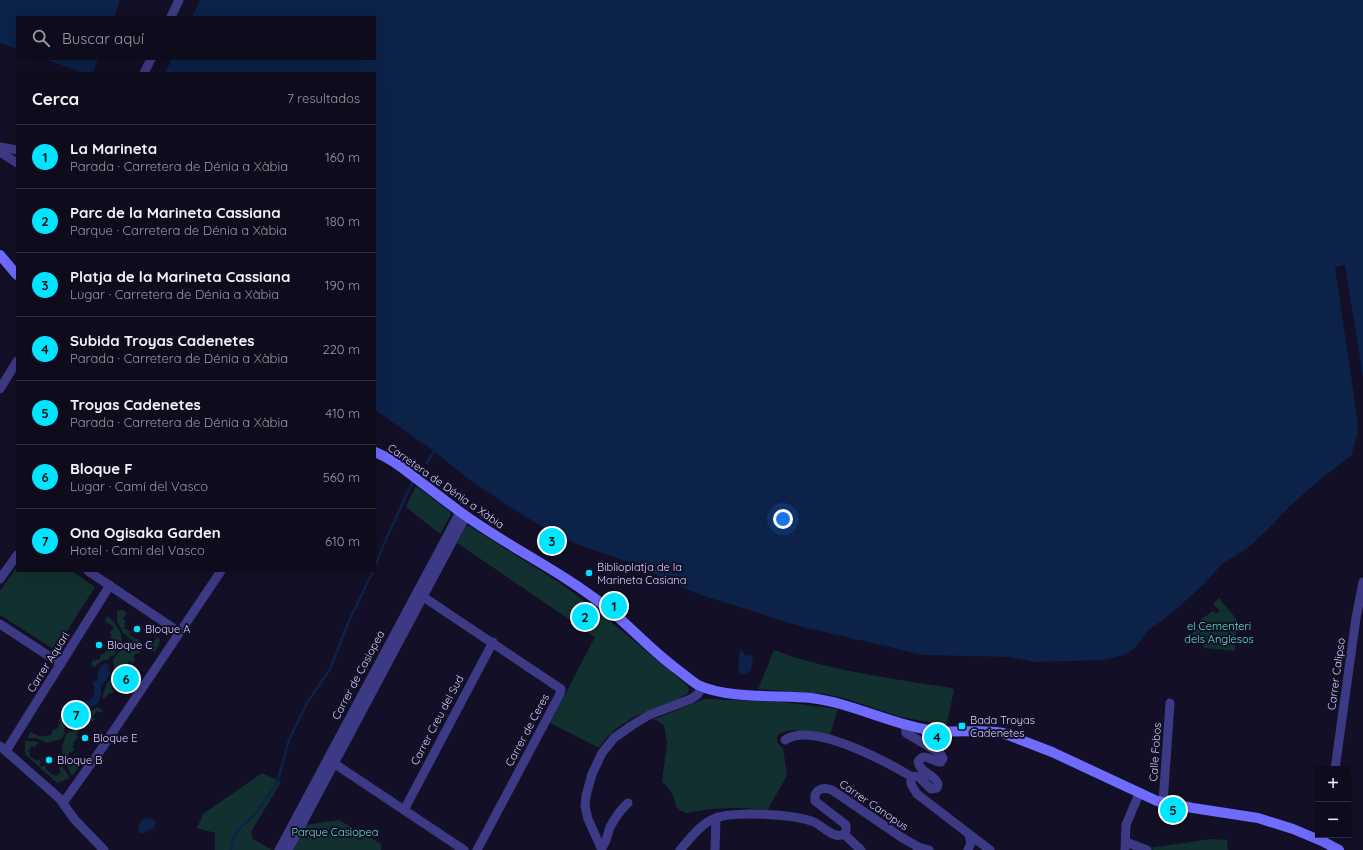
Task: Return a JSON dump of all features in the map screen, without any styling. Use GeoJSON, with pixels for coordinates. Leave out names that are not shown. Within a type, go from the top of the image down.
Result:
{"type":"FeatureCollection","features":[{"type":"Feature","properties":{"kind":"street"},"geometry":{"type":"LineString","coordinates":[[171,16],[179,0]]}},
{"type":"Feature","properties":{"kind":"street"},"geometry":{"type":"LineString","coordinates":[[144,72],[150,60]]}},
{"type":"Feature","properties":{"kind":"street"},"geometry":{"type":"LineString","coordinates":[[0,147],[16,150]]}},
{"type":"Feature","properties":{"kind":"street"},"geometry":{"type":"LineString","coordinates":[[0,152],[16,162]]}},
{"type":"Feature","properties":{"kind":"street"},"geometry":{"type":"LineString","coordinates":[[0,255],[16,265]]}},
{"type":"Feature","properties":{"kind":"street"},"geometry":{"type":"LineString","coordinates":[[0,255],[5,263],[16,274]]}},
{"type":"Feature","properties":{"kind":"street"},"geometry":{"type":"LineString","coordinates":[[0,389],[16,363]]}},
{"type":"Feature","properties":{"kind":"street","name":"Carretera de Dénia a Xàbia"},"geometry":{"type":"LineString","coordinates":[[376,452],[395,462],[463,514],[587,592],[666,661],[702,687],[735,694],[785,696],[832,701],[925,730],[1003,733],[1052,752],[1139,794],[1163,803],[1258,818],[1325,839],[1339,850]]}},
{"type":"Feature","properties":{"kind":"street","name":"Carrer de Casiopea"},"geometry":{"type":"LineString","coordinates":[[279,850],[331,761],[463,514]]}},
{"type":"Feature","properties":{"kind":"street"},"geometry":{"type":"LineString","coordinates":[[0,579],[16,556]]}},
{"type":"Feature","properties":{"kind":"street"},"geometry":{"type":"LineString","coordinates":[[89,572],[179,632]]}},
{"type":"Feature","properties":{"kind":"street"},"geometry":{"type":"LineString","coordinates":[[63,803],[98,754],[220,572]]}},
{"type":"Feature","properties":{"kind":"street","name":"Carrer Calipso"},"geometry":{"type":"LineString","coordinates":[[1335,766],[1356,618],[1363,582]]}},
{"type":"Feature","properties":{"kind":"street","name":"Carrer Aquari"},"geometry":{"type":"LineString","coordinates":[[3,749],[61,664],[110,586]]}},
{"type":"Feature","properties":{"kind":"street","name":"Carrer de Ceres"},"geometry":{"type":"LineString","coordinates":[[420,595],[558,686],[561,691],[478,850]]}},
{"type":"Feature","properties":{"kind":"street"},"geometry":{"type":"LineString","coordinates":[[0,624],[61,664]]}},
{"type":"Feature","properties":{"kind":"street","name":"Carrer Creu del Sud"},"geometry":{"type":"LineString","coordinates":[[404,810],[492,642]]}},
{"type":"Feature","properties":{"kind":"street"},"geometry":{"type":"LineString","coordinates":[[628,803],[617,814],[605,844],[601,849],[588,819],[585,806],[592,774],[602,753],[614,738],[631,726],[649,715],[691,699],[698,694],[702,687]]}},
{"type":"Feature","properties":{"kind":"street","name":"Calle Fobos"},"geometry":{"type":"LineString","coordinates":[[1163,803],[1170,704]]}},
{"type":"Feature","properties":{"kind":"street"},"geometry":{"type":"LineString","coordinates":[[785,740],[793,736],[803,735],[838,742],[872,754],[912,777],[919,777],[931,789],[937,788],[938,782],[920,768],[918,762],[921,757],[924,756],[938,763],[941,762],[943,758],[940,753],[906,733],[905,724]]}},
{"type":"Feature","properties":{"kind":"street"},"geometry":{"type":"LineString","coordinates":[[3,749],[63,803],[75,820],[104,850]]}},
{"type":"Feature","properties":{"kind":"street"},"geometry":{"type":"LineString","coordinates":[[331,761],[464,850]]}},
{"type":"Feature","properties":{"kind":"street","name":"Carrer de Casiopea"},"geometry":{"type":"LineString","coordinates":[[288,850],[331,761]]}},
{"type":"Feature","properties":{"kind":"street"},"geometry":{"type":"LineString","coordinates":[[912,777],[911,784],[917,794],[990,850]]}},
{"type":"Feature","properties":{"kind":"street","name":"Carrer Canopus"},"geometry":{"type":"LineString","coordinates":[[844,834],[846,831],[846,825],[815,801],[815,795],[820,789],[825,788],[832,790],[901,837],[918,847],[929,850]]}},
{"type":"Feature","properties":{"kind":"street"},"geometry":{"type":"LineString","coordinates":[[1139,794],[1126,824],[1126,846],[1147,850]]}},
{"type":"Feature","properties":{"kind":"street","name":"Carrer Canopus"},"geometry":{"type":"LineString","coordinates":[[680,850],[704,825],[720,816],[749,815],[796,817],[816,822],[836,835],[844,834]]}},
{"type":"Feature","properties":{"kind":"street"},"geometry":{"type":"LineString","coordinates":[[715,850],[716,818]]}},
{"type":"Feature","properties":{"kind":"street","name":"Carrer Canopus"},"geometry":{"type":"LineString","coordinates":[[844,834],[861,850]]}},
{"type":"Feature","properties":{"kind":"street"},"geometry":{"type":"LineString","coordinates":[[968,850],[971,843],[969,834]]}},
{"type":"Feature","properties":{"kind":"green space"},"geometry":{"type":"Polygon","coordinates":[[[416,486],[451,514],[440,534],[406,507],[416,486]]]}},
{"type":"Feature","properties":{"kind":"green space"},"geometry":{"type":"Polygon","coordinates":[[[466,526],[469,526],[557,581],[597,610],[687,685],[689,691],[679,699],[650,710],[625,722],[604,741],[599,748],[550,723],[595,637],[457,543],[466,526]]]}},
{"type":"Feature","properties":{"kind":"green space"},"geometry":{"type":"Polygon","coordinates":[[[16,568],[16,572],[73,572],[95,587],[55,650],[0,615],[0,591],[16,568]]]}},
{"type":"Feature","properties":{"kind":"green space","name":"el Cementeri dels Anglesos"},"geometry":{"type":"Polygon","coordinates":[[[1219,598],[1237,620],[1235,651],[1205,648],[1192,633],[1203,625],[1200,620],[1213,611],[1216,614],[1220,611],[1213,604],[1219,598]]]}},
{"type":"Feature","properties":{"kind":"green space"},"geometry":{"type":"Polygon","coordinates":[[[123,610],[127,613],[123,618],[126,621],[124,624],[126,626],[124,628],[131,632],[129,634],[136,639],[137,638],[143,644],[145,642],[147,644],[150,640],[153,642],[157,637],[160,639],[159,645],[155,652],[146,646],[134,642],[123,633],[117,621],[117,611],[123,610]]]}},
{"type":"Feature","properties":{"kind":"green space"},"geometry":{"type":"Polygon","coordinates":[[[107,616],[114,622],[119,630],[122,643],[112,657],[110,656],[109,659],[101,662],[95,668],[91,665],[93,660],[99,660],[102,653],[104,654],[109,647],[107,645],[113,639],[110,637],[112,635],[109,633],[114,627],[105,621],[107,616]]]}},
{"type":"Feature","properties":{"kind":"green space"},"geometry":{"type":"Polygon","coordinates":[[[133,645],[142,649],[133,657],[135,659],[133,663],[129,661],[127,665],[125,664],[122,671],[120,670],[116,676],[118,678],[112,684],[113,685],[111,688],[114,691],[111,694],[109,693],[105,698],[102,698],[107,683],[114,674],[114,662],[112,661],[123,647],[133,645]]]}},
{"type":"Feature","properties":{"kind":"green space"},"geometry":{"type":"Polygon","coordinates":[[[774,650],[831,667],[952,688],[954,690],[947,723],[945,725],[901,717],[844,698],[825,694],[758,689],[774,650]]]}},
{"type":"Feature","properties":{"kind":"green space"},"geometry":{"type":"Polygon","coordinates":[[[705,699],[782,702],[838,709],[830,735],[792,730],[785,731],[777,738],[779,745],[783,748],[787,775],[767,811],[746,808],[726,808],[686,813],[678,808],[672,793],[662,782],[667,743],[664,725],[656,720],[652,720],[705,699]]]}},
{"type":"Feature","properties":{"kind":"green space"},"geometry":{"type":"Polygon","coordinates":[[[97,707],[103,710],[100,713],[97,711],[93,717],[95,719],[93,722],[90,720],[86,722],[83,729],[81,728],[76,735],[78,737],[73,743],[74,745],[72,748],[75,749],[72,753],[70,752],[67,757],[72,760],[70,763],[74,765],[76,762],[79,766],[72,776],[64,760],[62,751],[64,740],[67,733],[81,726],[86,720],[89,712],[97,707]]]}},
{"type":"Feature","properties":{"kind":"green space"},"geometry":{"type":"Polygon","coordinates":[[[60,719],[63,720],[65,733],[61,739],[47,743],[36,738],[27,738],[31,732],[41,737],[43,735],[46,737],[48,735],[50,736],[54,729],[56,730],[60,723],[58,721],[60,719]]]}},
{"type":"Feature","properties":{"kind":"green space"},"geometry":{"type":"Polygon","coordinates":[[[25,741],[39,742],[34,748],[32,746],[28,751],[31,753],[29,755],[33,759],[37,761],[38,759],[41,762],[39,764],[41,767],[44,765],[52,775],[53,774],[56,776],[61,772],[59,769],[62,766],[70,778],[57,783],[25,754],[25,741]]]}},
{"type":"Feature","properties":{"kind":"green space"},"geometry":{"type":"Polygon","coordinates":[[[262,773],[281,782],[251,832],[253,839],[272,850],[215,850],[215,833],[197,828],[203,814],[262,773]]]}},
{"type":"Feature","properties":{"kind":"green space","name":"Parque Casiopea"},"geometry":{"type":"Polygon","coordinates":[[[339,820],[381,844],[381,850],[293,850],[306,825],[339,820]]]}},
{"type":"Feature","properties":{"kind":"green space"},"geometry":{"type":"Polygon","coordinates":[[[1211,839],[1227,840],[1228,850],[1155,850],[1149,848],[1211,839]]]}},
{"type":"Feature","properties":{"kind":"water"},"geometry":{"type":"Polygon","coordinates":[[[0,0],[120,0],[114,16],[16,16],[16,49],[0,43],[0,0]]]}},
{"type":"Feature","properties":{"kind":"water"},"geometry":{"type":"Polygon","coordinates":[[[200,0],[1363,0],[1363,377],[1345,265],[1335,267],[1357,417],[1358,433],[1351,456],[1317,482],[1289,507],[1248,548],[1222,564],[1204,584],[1179,607],[1147,632],[1135,648],[1124,655],[1104,660],[1034,662],[1010,657],[924,655],[803,627],[704,596],[679,586],[637,565],[579,545],[558,536],[468,479],[434,451],[376,411],[376,72],[166,72],[172,60],[376,60],[376,16],[192,16],[200,0]]]}},
{"type":"Feature","properties":{"kind":"water"},"geometry":{"type":"Polygon","coordinates":[[[48,60],[98,60],[93,72],[81,72],[48,60]]]}},
{"type":"Feature","properties":{"kind":"water"},"geometry":{"type":"Polygon","coordinates":[[[742,650],[746,656],[751,654],[753,657],[751,671],[745,674],[740,674],[739,670],[740,651],[742,650]]]}},
{"type":"Feature","properties":{"kind":"water"},"geometry":{"type":"Polygon","coordinates":[[[106,663],[110,665],[108,669],[111,674],[101,686],[101,695],[98,703],[93,707],[82,710],[80,720],[73,728],[68,728],[66,717],[77,709],[79,702],[87,702],[93,697],[94,685],[92,681],[97,681],[99,670],[106,663]]]}},
{"type":"Feature","properties":{"kind":"water"},"geometry":{"type":"Polygon","coordinates":[[[150,818],[156,821],[154,828],[140,833],[140,822],[150,818]]]}},
{"type":"Feature","properties":{"kind":"waterway"},"geometry":{"type":"LineString","coordinates":[[427,463],[434,451]]}},
{"type":"Feature","properties":{"kind":"waterway"},"geometry":{"type":"LineString","coordinates":[[376,564],[412,483]]}},
{"type":"Feature","properties":{"kind":"waterway"},"geometry":{"type":"LineString","coordinates":[[231,850],[234,837],[239,829],[257,812],[277,783],[289,740],[307,703],[330,669],[349,621],[373,572]]}},
{"type":"Feature","properties":{"kind":"place","name":"Platja de la Marineta Cassiana"},"geometry":{"type":"Point","coordinates":[552,541]}},
{"type":"Feature","properties":{"kind":"place","name":"Biblioplatja de la Marineta Casiana"},"geometry":{"type":"Point","coordinates":[589,573]}},
{"type":"Feature","properties":{"kind":"place","name":"La Marineta"},"geometry":{"type":"Point","coordinates":[614,606]}},
{"type":"Feature","properties":{"kind":"place","name":"Parc de la Marineta Cassiana"},"geometry":{"type":"Point","coordinates":[585,617]}},
{"type":"Feature","properties":{"kind":"place","name":"Bloque A"},"geometry":{"type":"Point","coordinates":[137,629]}},
{"type":"Feature","properties":{"kind":"place","name":"Bloque C"},"geometry":{"type":"Point","coordinates":[99,645]}},
{"type":"Feature","properties":{"kind":"place","name":"Bloque F"},"geometry":{"type":"Point","coordinates":[126,679]}},
{"type":"Feature","properties":{"kind":"place","name":"Ona Ogisaka Garden"},"geometry":{"type":"Point","coordinates":[76,715]}},
{"type":"Feature","properties":{"kind":"place","name":"Bada Troyas Cadenetes"},"geometry":{"type":"Point","coordinates":[962,726]}},
{"type":"Feature","properties":{"kind":"place","name":"Subida Troyas Cadenetes"},"geometry":{"type":"Point","coordinates":[937,737]}},
{"type":"Feature","properties":{"kind":"place","name":"Bloque E"},"geometry":{"type":"Point","coordinates":[85,738]}},
{"type":"Feature","properties":{"kind":"place","name":"Bloque B"},"geometry":{"type":"Point","coordinates":[49,760]}},
{"type":"Feature","properties":{"kind":"place","name":"Troyas Cadenetes"},"geometry":{"type":"Point","coordinates":[1173,810]}}]}
